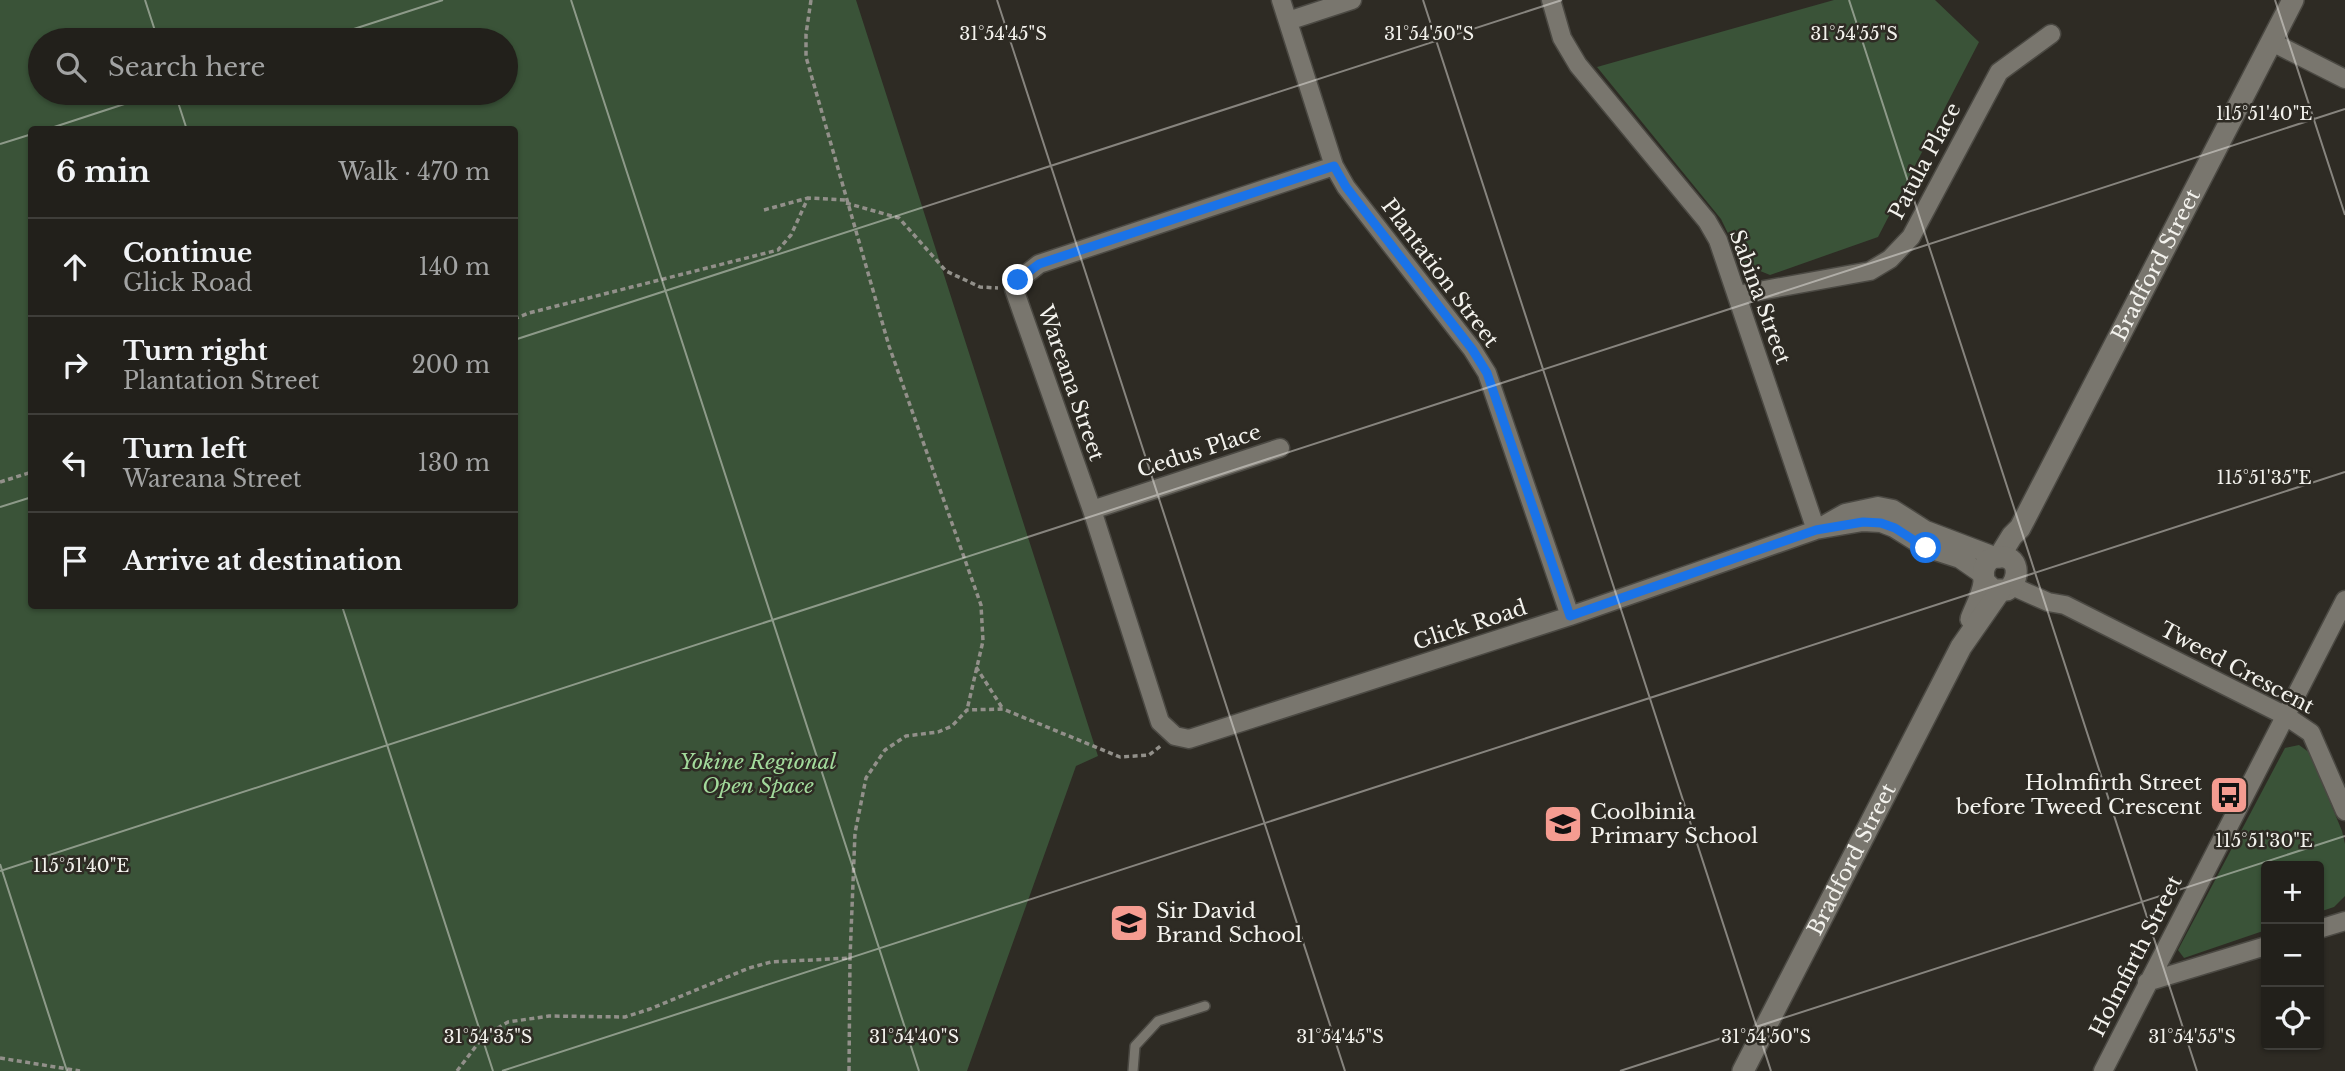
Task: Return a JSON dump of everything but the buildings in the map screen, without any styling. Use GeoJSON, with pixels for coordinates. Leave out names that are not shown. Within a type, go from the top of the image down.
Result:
{"type":"FeatureCollection","features":[{"type":"Feature","properties":{"kind":"street","name":"Plantation Street"},"geometry":{"type":"LineString","coordinates":[[1281,0],[1334,166],[1346,187],[1472,349],[1487,373],[1570,616]]}},
{"type":"Feature","properties":{"kind":"street"},"geometry":{"type":"LineString","coordinates":[[1288,21],[1352,0]]}},
{"type":"Feature","properties":{"kind":"street","name":"Sabina Street"},"geometry":{"type":"LineString","coordinates":[[1550,0],[1562,38],[1578,65],[1707,221],[1718,240],[1816,530]]}},
{"type":"Feature","properties":{"kind":"street","name":"Bradford Street"},"geometry":{"type":"LineString","coordinates":[[1743,1071],[1848,862],[2001,573],[2012,536],[2020,528],[2293,0]]}},
{"type":"Feature","properties":{"kind":"street","name":"Patula Place"},"geometry":{"type":"LineString","coordinates":[[1737,295],[1870,271],[1890,259],[1911,237],[1999,72],[2051,34]]}},
{"type":"Feature","properties":{"kind":"street"},"geometry":{"type":"LineString","coordinates":[[2272,42],[2345,79]]}},
{"type":"Feature","properties":{"kind":"street","name":"Wareana Street"},"geometry":{"type":"LineString","coordinates":[[1175,736],[1160,722],[1092,510],[1014,289],[1018,280],[1039,264],[1334,166]]}},
{"type":"Feature","properties":{"kind":"street","name":"Cedus Place"},"geometry":{"type":"LineString","coordinates":[[1092,510],[1280,448]]}},
{"type":"Feature","properties":{"kind":"street","name":"Glick Road"},"geometry":{"type":"LineString","coordinates":[[1175,736],[1189,739],[1570,616],[1816,530],[1863,522],[1881,523],[1895,528],[1926,548],[2001,573]]}},
{"type":"Feature","properties":{"kind":"street","name":"Tweed Crescent"},"geometry":{"type":"LineString","coordinates":[[2001,573],[2052,593],[2065,605],[2286,716],[2311,733],[2345,811]]}},
{"type":"Feature","properties":{"kind":"street","name":"Holmfirth Street"},"geometry":{"type":"LineString","coordinates":[[2103,1071],[2345,600]]}},
{"type":"Feature","properties":{"kind":"street"},"geometry":{"type":"LineString","coordinates":[[2324,927],[2345,921]]}},
{"type":"Feature","properties":{"kind":"street"},"geometry":{"type":"LineString","coordinates":[[2147,982],[2261,948]]}},
{"type":"Feature","properties":{"kind":"lane"},"geometry":{"type":"LineString","coordinates":[[1133,1071],[1135,1046],[1158,1021],[1205,1006]]}},
{"type":"Feature","properties":{"kind":"path"},"geometry":{"type":"LineString","coordinates":[[811,0],[806,57],[889,345],[979,598],[983,640],[967,710],[952,726],[906,736],[885,750],[866,778],[855,833],[849,1071]]}},
{"type":"Feature","properties":{"kind":"path"},"geometry":{"type":"LineString","coordinates":[[518,317],[778,250],[791,235],[808,198]]}},
{"type":"Feature","properties":{"kind":"path"},"geometry":{"type":"LineString","coordinates":[[764,210],[808,198],[846,202],[899,218],[946,271],[980,286],[1014,289]]}},
{"type":"Feature","properties":{"kind":"path"},"geometry":{"type":"LineString","coordinates":[[0,482],[28,473]]}},
{"type":"Feature","properties":{"kind":"path"},"geometry":{"type":"LineString","coordinates":[[976,666],[1003,709]]}},
{"type":"Feature","properties":{"kind":"path"},"geometry":{"type":"LineString","coordinates":[[967,710],[1003,709],[1120,757],[1149,755],[1175,736]]}},
{"type":"Feature","properties":{"kind":"path"},"geometry":{"type":"LineString","coordinates":[[457,1071],[483,1037],[508,1022],[549,1016],[625,1017],[749,968],[771,962],[850,958]]}},
{"type":"Feature","properties":{"kind":"path"},"geometry":{"type":"LineString","coordinates":[[0,1058],[80,1071]]}},
{"type":"Feature","properties":{"kind":"green space","name":"Yokine Regional Open Space"},"geometry":{"type":"Polygon","coordinates":[[[0,0],[856,0],[1098,756],[1076,766],[967,1071],[0,1071],[0,0]]]}},
{"type":"Feature","properties":{"kind":"green space"},"geometry":{"type":"Polygon","coordinates":[[[1834,0],[1935,0],[1979,42],[1878,237],[1770,275],[1743,264],[1721,219],[1597,67],[1834,0]]]}},
{"type":"Feature","properties":{"kind":"green space"},"geometry":{"type":"Polygon","coordinates":[[[2299,745],[2310,753],[2342,831],[2345,844],[2345,896],[2334,907],[2324,910],[2324,861],[2261,861],[2261,932],[2184,958],[2178,950],[2285,748],[2299,745]]]}},
{"type":"Feature","properties":{"kind":"place","name":"Holmfirth Street before Tweed Crescent"},"geometry":{"type":"Point","coordinates":[2229,795]}},
{"type":"Feature","properties":{"kind":"place","name":"Coolbinia Primary School"},"geometry":{"type":"Point","coordinates":[1563,824]}},
{"type":"Feature","properties":{"kind":"place","name":"Sir David Brand School"},"geometry":{"type":"Point","coordinates":[1129,923]}},
{"type":"Feature","properties":{"kind":"route"},"geometry":{"type":"LineString","coordinates":[[1018,280],[1039,264],[1334,166],[1346,187],[1472,349],[1487,373],[1570,616],[1816,530],[1863,522],[1881,523],[1895,528],[1926,548]]}}]}
